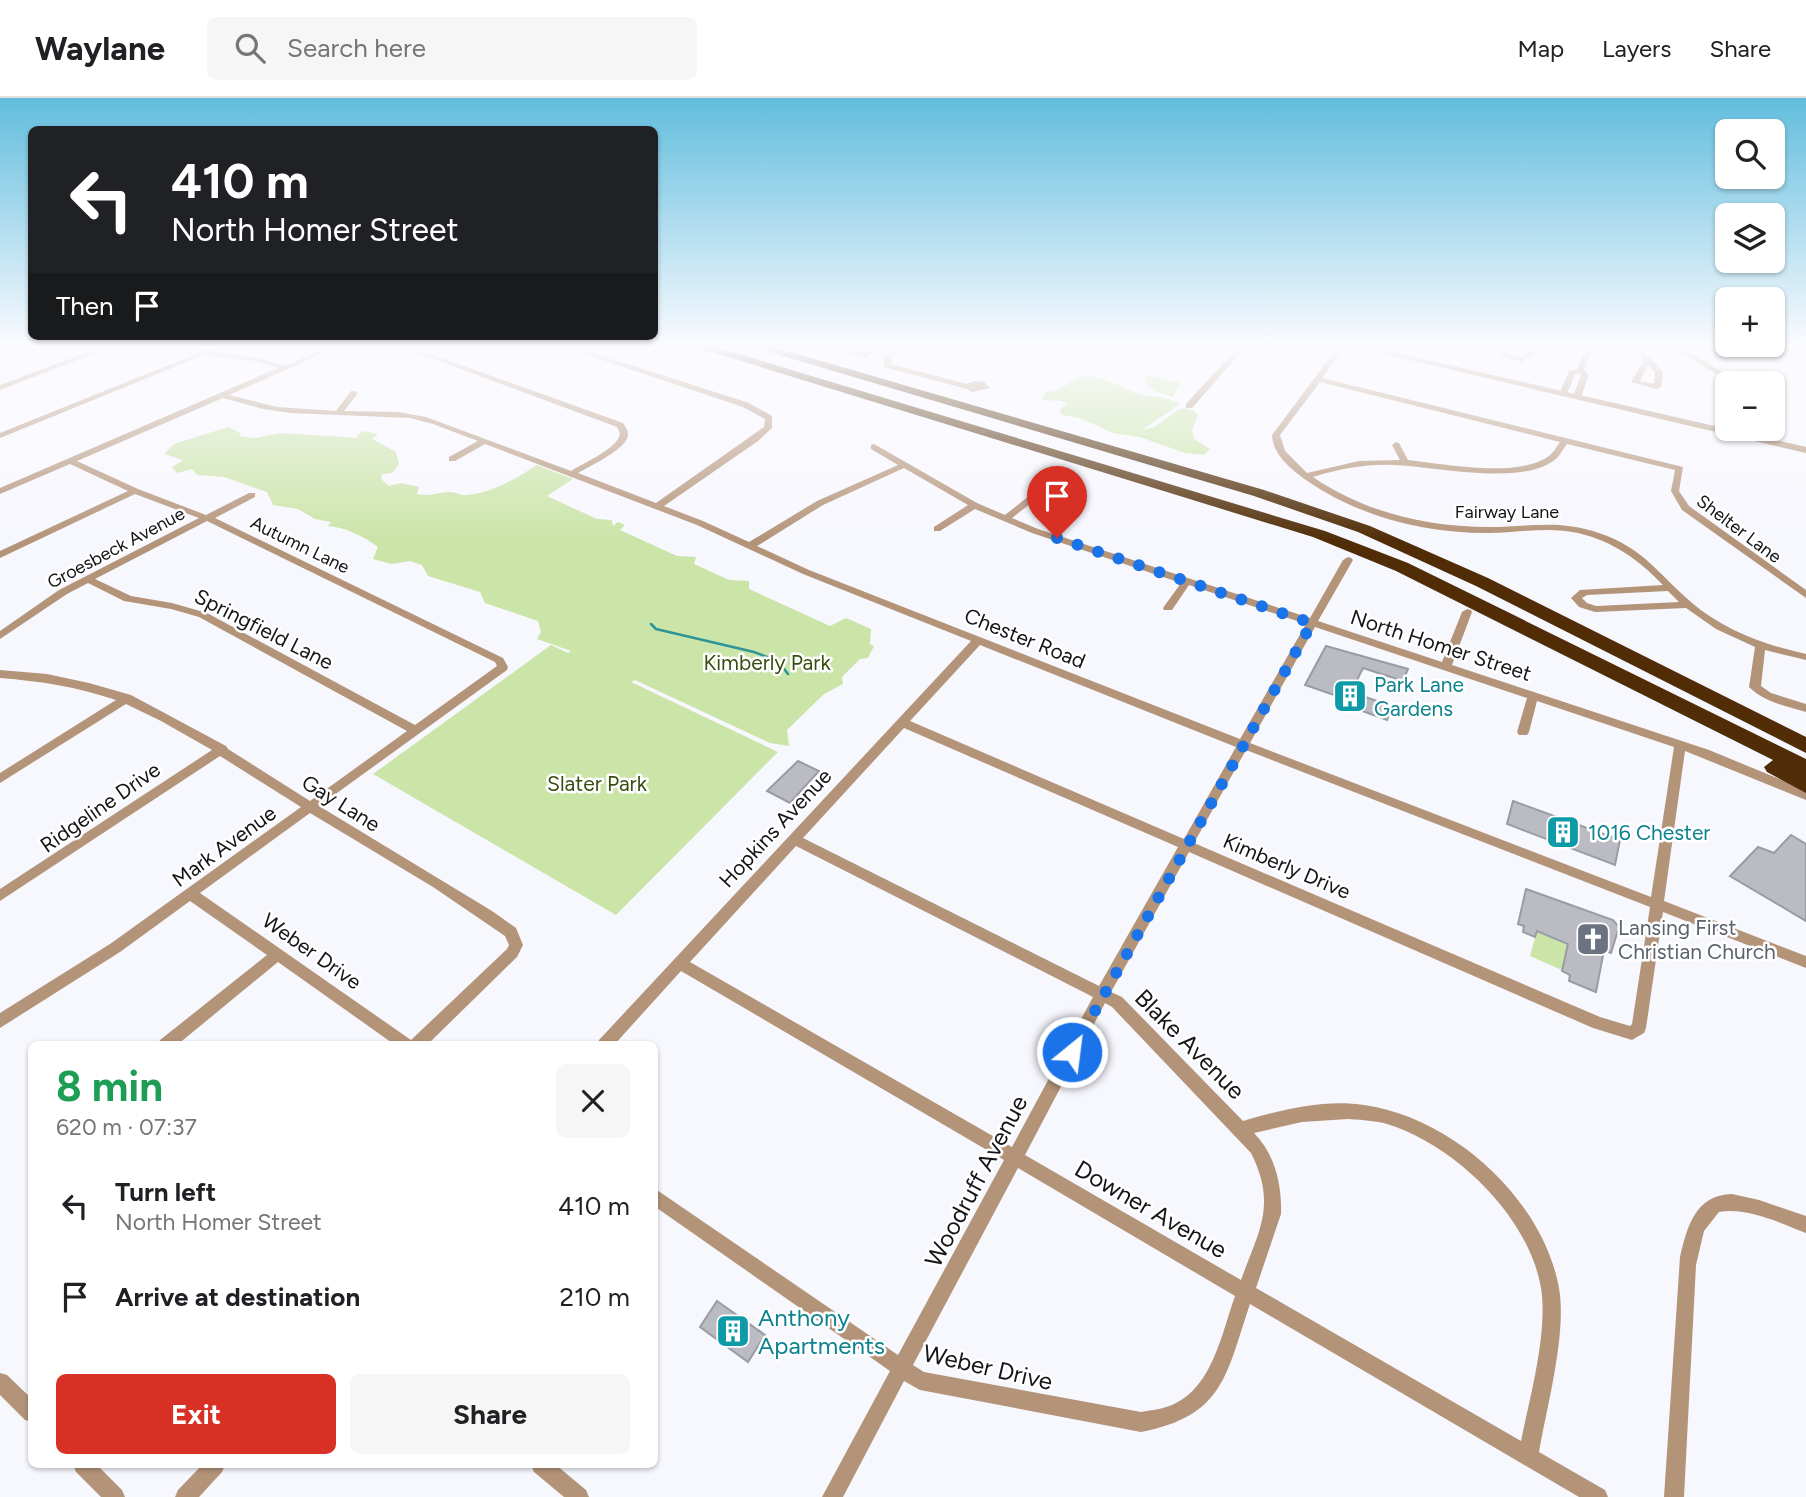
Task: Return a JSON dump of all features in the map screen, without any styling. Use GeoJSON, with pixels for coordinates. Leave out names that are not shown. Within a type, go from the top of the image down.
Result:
{"type":"FeatureCollection","features":[{"type":"Feature","properties":{"kind":"highway"},"geometry":{"type":"LineString","coordinates":[[910,409],[1280,520],[1402,568],[1806,768]]}},
{"type":"Feature","properties":{"kind":"highway"},"geometry":{"type":"LineString","coordinates":[[970,409],[1322,513],[1394,541],[1806,733]]}},
{"type":"Feature","properties":{"kind":"highway"},"geometry":{"type":"LineString","coordinates":[[1402,568],[1594,665],[1806,785]]}},
{"type":"Feature","properties":{"kind":"highway"},"geometry":{"type":"LineString","coordinates":[[1534,608],[1806,746]]}},
{"type":"Feature","properties":{"kind":"street"},"geometry":{"type":"LineString","coordinates":[[0,436],[66,409]]}},
{"type":"Feature","properties":{"kind":"street"},"geometry":{"type":"LineString","coordinates":[[0,491],[191,409]]}},
{"type":"Feature","properties":{"kind":"street","name":"Chester Road"},"geometry":{"type":"LineString","coordinates":[[271,409],[407,415],[485,440],[658,506],[978,640],[1243,745],[1806,962]]}},
{"type":"Feature","properties":{"kind":"street"},"geometry":{"type":"LineString","coordinates":[[337,414],[341,409]]}},
{"type":"Feature","properties":{"kind":"street"},"geometry":{"type":"LineString","coordinates":[[573,473],[621,442],[624,431],[620,425],[577,409]]}},
{"type":"Feature","properties":{"kind":"street"},"geometry":{"type":"LineString","coordinates":[[658,506],[768,428],[769,418],[758,409]]}},
{"type":"Feature","properties":{"kind":"street","name":"Fairway Lane"},"geometry":{"type":"LineString","coordinates":[[1294,409],[1279,429],[1276,440],[1282,453],[1306,476],[1356,504],[1421,523],[1487,530],[1557,526],[1588,533],[1630,551],[1688,605],[1725,629],[1760,645],[1806,657]]}},
{"type":"Feature","properties":{"kind":"street","name":"Shelter Lane"},"geometry":{"type":"LineString","coordinates":[[1438,409],[1679,469],[1675,491],[1685,508],[1741,547],[1777,577],[1806,595]]}},
{"type":"Feature","properties":{"kind":"street"},"geometry":{"type":"LineString","coordinates":[[1630,409],[1806,450]]}},
{"type":"Feature","properties":{"kind":"street"},"geometry":{"type":"LineString","coordinates":[[452,459],[485,440]]}},
{"type":"Feature","properties":{"kind":"street"},"geometry":{"type":"LineString","coordinates":[[1306,476],[1352,465],[1405,462],[1485,470],[1514,470],[1551,458],[1565,441]]}},
{"type":"Feature","properties":{"kind":"street"},"geometry":{"type":"LineString","coordinates":[[1396,445],[1405,462]]}},
{"type":"Feature","properties":{"kind":"street","name":"North Homer Street"},"geometry":{"type":"LineString","coordinates":[[874,447],[902,466],[1005,519],[1680,745],[1806,795]]}},
{"type":"Feature","properties":{"kind":"street","name":"Autumn Lane"},"geometry":{"type":"LineString","coordinates":[[71,461],[135,491],[206,518],[499,660],[503,667],[500,671]]}},
{"type":"Feature","properties":{"kind":"street"},"geometry":{"type":"LineString","coordinates":[[750,546],[820,503],[902,466]]}},
{"type":"Feature","properties":{"kind":"street"},"geometry":{"type":"LineString","coordinates":[[0,555],[135,491]]}},
{"type":"Feature","properties":{"kind":"street","name":"Groesbeck Avenue"},"geometry":{"type":"LineString","coordinates":[[0,636],[87,579],[252,495]]}},
{"type":"Feature","properties":{"kind":"street"},"geometry":{"type":"LineString","coordinates":[[1005,519],[1032,498]]}},
{"type":"Feature","properties":{"kind":"street"},"geometry":{"type":"LineString","coordinates":[[937,529],[974,505]]}},
{"type":"Feature","properties":{"kind":"street","name":"Woodruff Avenue"},"geometry":{"type":"LineString","coordinates":[[832,1497],[1104,994],[1348,560]]}},
{"type":"Feature","properties":{"kind":"street","name":"Springfield Lane"},"geometry":{"type":"LineString","coordinates":[[87,579],[128,599],[172,606],[203,615],[417,731]]}},
{"type":"Feature","properties":{"kind":"street"},"geometry":{"type":"LineString","coordinates":[[1168,608],[1187,581]]}},
{"type":"Feature","properties":{"kind":"street"},"geometry":{"type":"LineString","coordinates":[[1671,589],[1581,592],[1576,598],[1583,605],[1598,609],[1688,605]]}},
{"type":"Feature","properties":{"kind":"street"},"geometry":{"type":"LineString","coordinates":[[1446,667],[1467,612]]}},
{"type":"Feature","properties":{"kind":"street","name":"Hopkins Avenue"},"geometry":{"type":"LineString","coordinates":[[608,1041],[978,640]]}},
{"type":"Feature","properties":{"kind":"street"},"geometry":{"type":"LineString","coordinates":[[1760,645],[1755,687],[1767,696],[1806,708]]}},
{"type":"Feature","properties":{"kind":"street","name":"Mark Avenue"},"geometry":{"type":"LineString","coordinates":[[0,1021],[115,948],[500,671]]}},
{"type":"Feature","properties":{"kind":"street","name":"Gay Lane"},"geometry":{"type":"LineString","coordinates":[[0,674],[48,676],[91,685],[127,698],[222,749],[494,919],[515,938],[516,945],[506,961],[420,1041]]}},
{"type":"Feature","properties":{"kind":"street"},"geometry":{"type":"LineString","coordinates":[[1523,732],[1534,696]]}},
{"type":"Feature","properties":{"kind":"street"},"geometry":{"type":"LineString","coordinates":[[0,779],[127,698]]}},
{"type":"Feature","properties":{"kind":"street","name":"Kimberly Drive"},"geometry":{"type":"LineString","coordinates":[[903,723],[1617,1030],[1632,1033],[1639,1028],[1657,904]]}},
{"type":"Feature","properties":{"kind":"street"},"geometry":{"type":"LineString","coordinates":[[1657,904],[1680,745]]}},
{"type":"Feature","properties":{"kind":"street","name":"Ridgeline Drive"},"geometry":{"type":"LineString","coordinates":[[0,896],[222,749]]}},
{"type":"Feature","properties":{"kind":"street","name":"Blake Avenue"},"geometry":{"type":"LineString","coordinates":[[796,840],[1117,1002],[1241,1129],[1268,1167],[1275,1193],[1273,1214],[1246,1292]]}},
{"type":"Feature","properties":{"kind":"street","name":"Weber Drive"},"geometry":{"type":"LineString","coordinates":[[191,894],[401,1041]]}},
{"type":"Feature","properties":{"kind":"street"},"geometry":{"type":"LineString","coordinates":[[170,1041],[277,955]]}},
{"type":"Feature","properties":{"kind":"street","name":"Downer Avenue"},"geometry":{"type":"LineString","coordinates":[[680,962],[1598,1497]]}},
{"type":"Feature","properties":{"kind":"street"},"geometry":{"type":"LineString","coordinates":[[1241,1129],[1327,1114],[1360,1112],[1381,1115],[1411,1125],[1443,1143],[1462,1155],[1495,1185],[1513,1207],[1540,1254],[1550,1287],[1552,1314],[1528,1457]]}},
{"type":"Feature","properties":{"kind":"street","name":"Weber Drive"},"geometry":{"type":"LineString","coordinates":[[658,1199],[901,1371],[920,1381],[1108,1418],[1141,1422],[1171,1417],[1187,1409],[1210,1385],[1246,1292]]}},
{"type":"Feature","properties":{"kind":"street"},"geometry":{"type":"LineString","coordinates":[[1674,1497],[1687,1265],[1703,1218],[1712,1207],[1726,1202],[1756,1208],[1806,1225]]}},
{"type":"Feature","properties":{"kind":"street"},"geometry":{"type":"LineString","coordinates":[[0,1382],[28,1409]]}},
{"type":"Feature","properties":{"kind":"street"},"geometry":{"type":"LineString","coordinates":[[86,1468],[115,1497]]}},
{"type":"Feature","properties":{"kind":"street"},"geometry":{"type":"LineString","coordinates":[[185,1497],[212,1468]]}},
{"type":"Feature","properties":{"kind":"street"},"geometry":{"type":"LineString","coordinates":[[545,1468],[579,1497]]}},
{"type":"Feature","properties":{"kind":"green space"},"geometry":{"type":"Polygon","coordinates":[[[1172,409],[1142,430],[1159,424],[1177,411],[1190,409],[1198,414],[1192,430],[1194,439],[1210,449],[1204,455],[1185,453],[1140,437],[1113,433],[1080,418],[1062,415],[1059,410],[1172,409]]]}},
{"type":"Feature","properties":{"kind":"green space"},"geometry":{"type":"Polygon","coordinates":[[[228,427],[241,433],[239,436],[255,438],[281,433],[359,438],[357,436],[363,431],[378,434],[372,439],[396,452],[399,464],[392,473],[382,474],[381,479],[389,486],[401,483],[419,487],[417,494],[422,495],[450,492],[476,494],[512,480],[537,465],[573,479],[547,496],[597,519],[612,520],[613,526],[618,522],[625,525],[620,530],[677,556],[696,557],[694,564],[729,580],[749,581],[749,589],[830,626],[846,618],[871,629],[870,644],[874,646],[868,658],[860,659],[842,677],[843,684],[824,694],[787,730],[789,746],[770,743],[635,680],[631,682],[778,752],[616,915],[373,774],[551,645],[568,653],[571,651],[537,639],[541,632],[538,621],[485,603],[480,592],[428,576],[422,565],[410,561],[392,564],[373,559],[378,547],[361,536],[328,526],[331,522],[315,519],[298,509],[273,505],[267,492],[224,477],[197,475],[192,469],[177,473],[172,467],[183,460],[164,454],[174,444],[228,427]]]}},
{"type":"Feature","properties":{"kind":"green space"},"geometry":{"type":"Polygon","coordinates":[[[1537,931],[1568,944],[1562,970],[1530,956],[1537,931]]]}},
{"type":"Feature","properties":{"kind":"building"},"geometry":{"type":"Polygon","coordinates":[[[1326,646],[1408,669],[1403,681],[1363,668],[1351,692],[1392,706],[1387,720],[1343,704],[1346,699],[1305,685],[1326,646]]]}},
{"type":"Feature","properties":{"kind":"building"},"geometry":{"type":"Polygon","coordinates":[[[798,761],[819,771],[790,803],[767,791],[798,761]]]}},
{"type":"Feature","properties":{"kind":"building","name":"1016 Chester"},"geometry":{"type":"Polygon","coordinates":[[[1513,801],[1565,820],[1566,817],[1574,820],[1573,823],[1620,840],[1615,865],[1507,824],[1513,801]]]}},
{"type":"Feature","properties":{"kind":"building"},"geometry":{"type":"Polygon","coordinates":[[[1791,835],[1806,844],[1806,921],[1730,876],[1758,847],[1774,853],[1791,835]]]}},
{"type":"Feature","properties":{"kind":"building","name":"Lansing First Christian Church"},"geometry":{"type":"Polygon","coordinates":[[[1526,889],[1613,920],[1619,927],[1611,953],[1604,950],[1596,992],[1569,981],[1570,975],[1562,971],[1568,944],[1537,931],[1535,937],[1523,932],[1524,926],[1518,924],[1526,889]]]}},
{"type":"Feature","properties":{"kind":"building","name":"Anthony Apartments"},"geometry":{"type":"Polygon","coordinates":[[[717,1301],[765,1335],[748,1362],[700,1327],[717,1301]]]}},
{"type":"Feature","properties":{"kind":"waterway"},"geometry":{"type":"LineString","coordinates":[[651,624],[656,629],[754,652],[778,661],[788,674]]}},
{"type":"Feature","properties":{"kind":"place","name":"Park Lane Gardens"},"geometry":{"type":"Point","coordinates":[1350,696]}},
{"type":"Feature","properties":{"kind":"place","name":"1016 Chester"},"geometry":{"type":"Point","coordinates":[1563,832]}},
{"type":"Feature","properties":{"kind":"place","name":"Lansing First Christian Church"},"geometry":{"type":"Point","coordinates":[1593,939]}},
{"type":"Feature","properties":{"kind":"place","name":"Anthony Apartments"},"geometry":{"type":"Point","coordinates":[733,1331]}},
{"type":"Feature","properties":{"kind":"route"},"geometry":{"type":"LineString","coordinates":[[1057,538],[1312,623],[1072,1052]]}},
{"type":"Feature","properties":{"kind":"park label","name":"Kimberly Park"},"geometry":{"type":"Point","coordinates":[767,662]}},
{"type":"Feature","properties":{"kind":"park label","name":"Slater Park"},"geometry":{"type":"Point","coordinates":[597,783]}}]}
